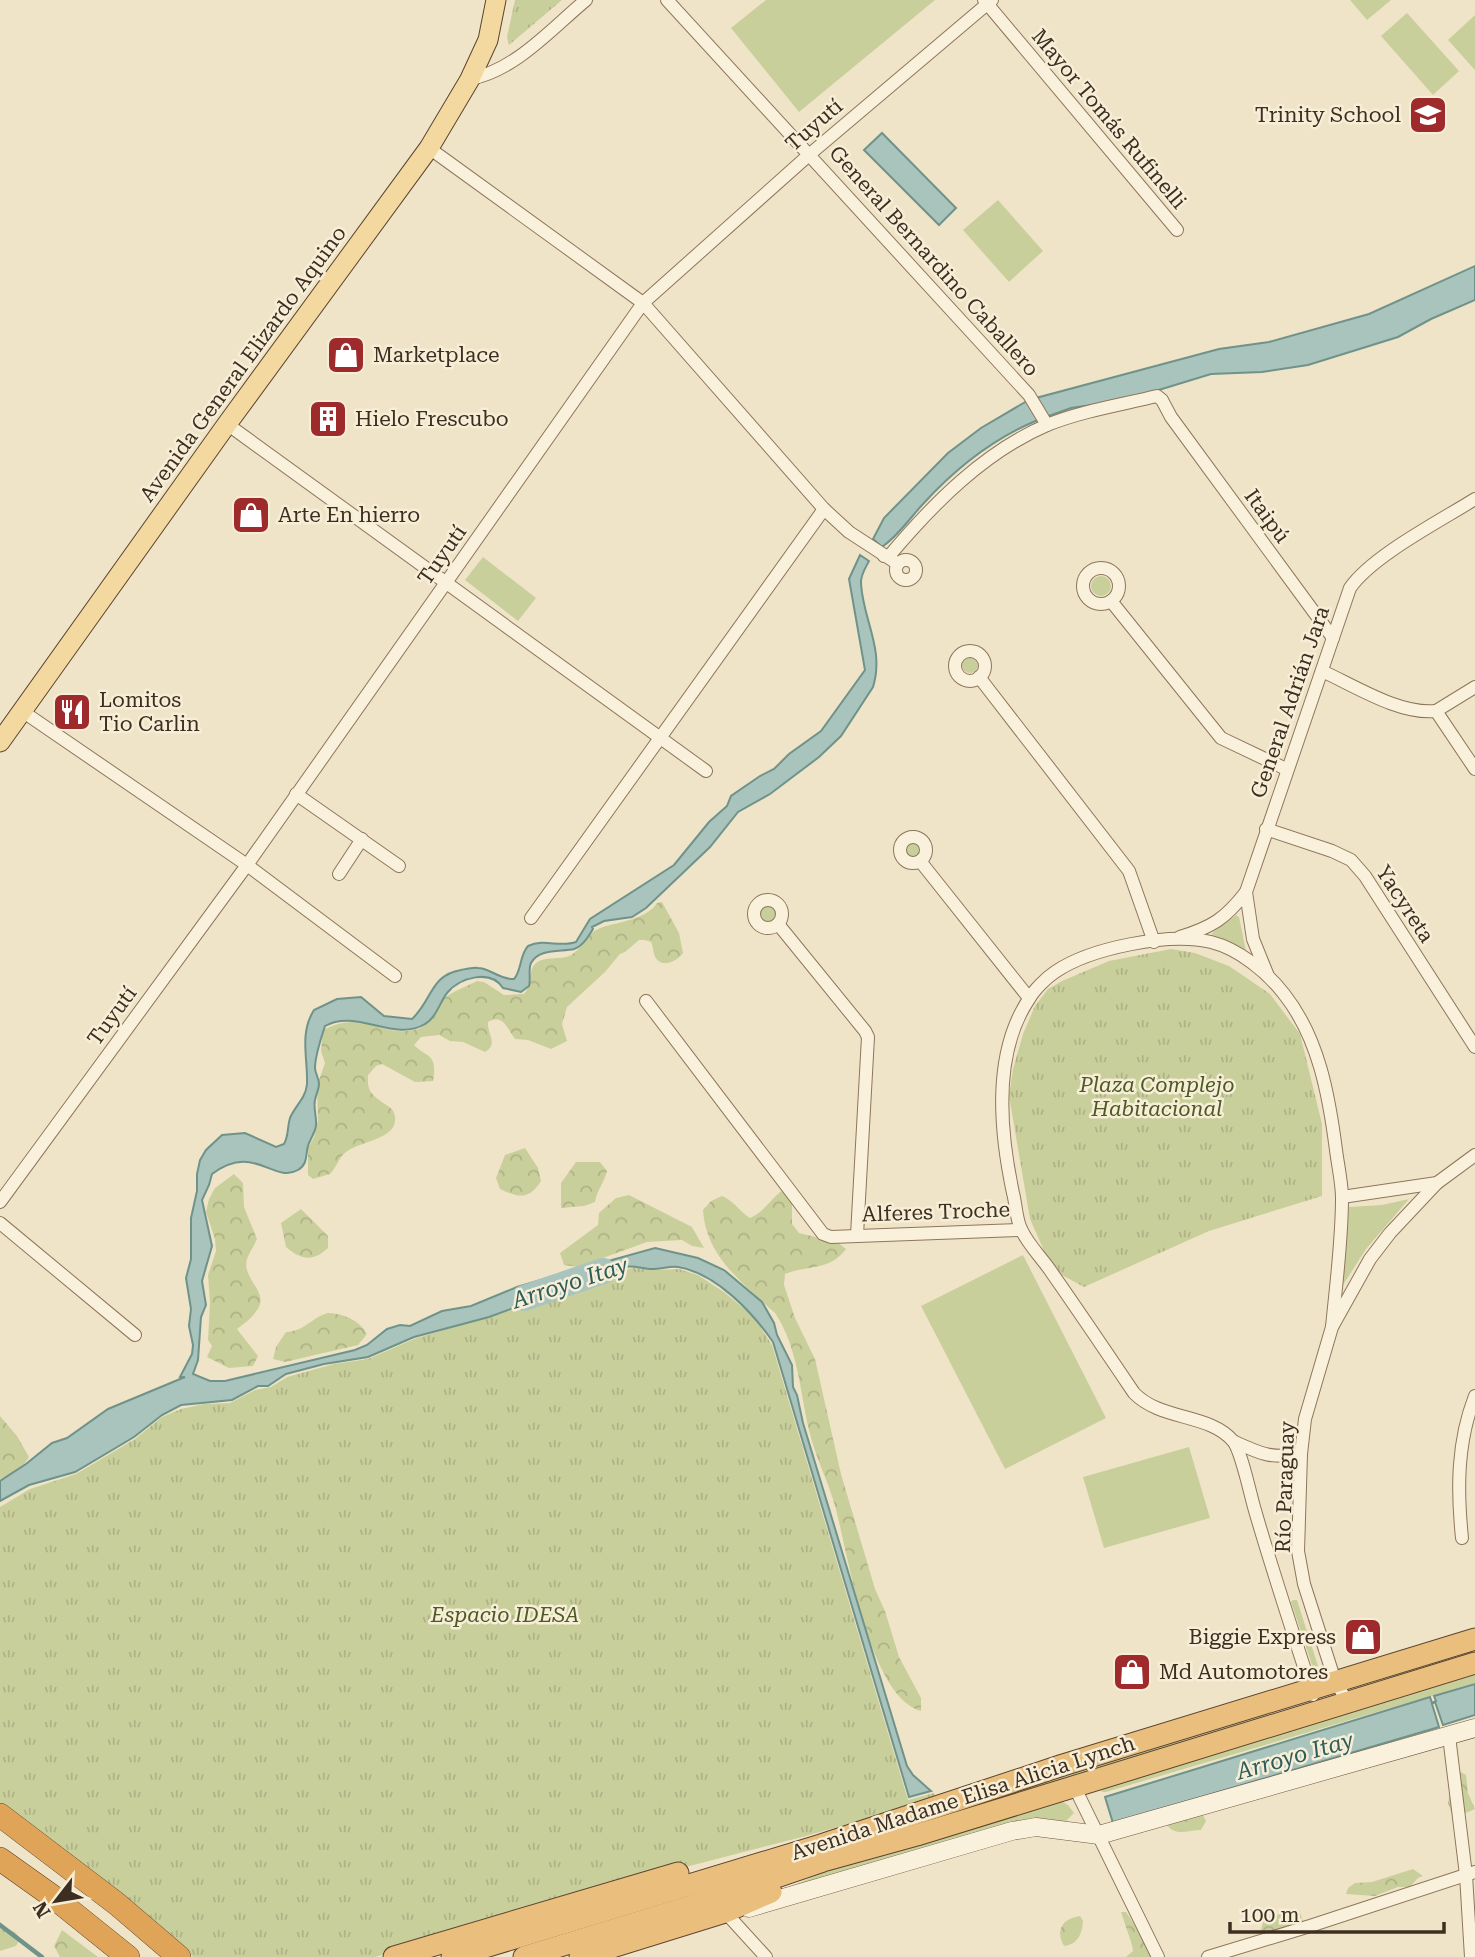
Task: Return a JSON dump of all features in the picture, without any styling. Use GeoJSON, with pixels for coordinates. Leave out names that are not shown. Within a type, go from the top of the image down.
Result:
{"type":"FeatureCollection","features":[{"type":"Feature","properties":{"kind":"highway","name":"Avenida Madame Elisa Alicia Lynch"},"geometry":{"type":"LineString","coordinates":[[524,1957],[1311,1688],[1475,1639]]}},
{"type":"Feature","properties":{"kind":"highway","name":"Avenida Madame Elisa Alicia Lynch"},"geometry":{"type":"LineString","coordinates":[[452,1957],[821,1844],[856,1842],[1074,1786],[1475,1663]]}},
{"type":"Feature","properties":{"kind":"highway"},"geometry":{"type":"LineString","coordinates":[[0,1815],[117,1904],[178,1957]]}},
{"type":"Feature","properties":{"kind":"highway"},"geometry":{"type":"LineString","coordinates":[[0,1832],[64,1880],[154,1957]]}},
{"type":"Feature","properties":{"kind":"highway"},"geometry":{"type":"LineString","coordinates":[[394,1957],[645,1882],[818,1836],[856,1842]]}},
{"type":"Feature","properties":{"kind":"highway"},"geometry":{"type":"LineString","coordinates":[[580,1957],[731,1909],[826,1868],[856,1842]]}},
{"type":"Feature","properties":{"kind":"highway"},"geometry":{"type":"LineString","coordinates":[[0,1859],[52,1896],[128,1957]]}},
{"type":"Feature","properties":{"kind":"highway"},"geometry":{"type":"LineString","coordinates":[[0,1875],[104,1957]]}},
{"type":"Feature","properties":{"kind":"main road","name":"Avenida General Elizardo Aquino"},"geometry":{"type":"LineString","coordinates":[[0,742],[227,424],[429,148],[470,79],[488,40],[496,0]]}},
{"type":"Feature","properties":{"kind":"main road"},"geometry":{"type":"LineString","coordinates":[[731,1909],[755,1908],[1012,1831],[1036,1828],[1099,1835],[1475,1728]]}},
{"type":"Feature","properties":{"kind":"street"},"geometry":{"type":"LineString","coordinates":[[470,79],[488,75],[508,65],[586,0]]}},
{"type":"Feature","properties":{"kind":"street","name":"General Bernardino Caballero"},"geometry":{"type":"LineString","coordinates":[[667,0],[1029,395],[1047,425]]}},
{"type":"Feature","properties":{"kind":"street","name":"Tuyutí"},"geometry":{"type":"LineString","coordinates":[[0,1202],[247,865],[643,303],[810,154],[988,1]]}},
{"type":"Feature","properties":{"kind":"street","name":"Mayor Tomás Rufinelli"},"geometry":{"type":"LineString","coordinates":[[988,1],[1177,230]]}},
{"type":"Feature","properties":{"kind":"street"},"geometry":{"type":"LineString","coordinates":[[429,148],[643,303],[824,509],[849,532],[898,564]]}},
{"type":"Feature","properties":{"kind":"street","name":"Itaipú"},"geometry":{"type":"LineString","coordinates":[[1047,425],[1095,410],[1157,396],[1333,638]]}},
{"type":"Feature","properties":{"kind":"street"},"geometry":{"type":"LineString","coordinates":[[227,424],[706,771]]}},
{"type":"Feature","properties":{"kind":"street"},"geometry":{"type":"LineString","coordinates":[[884,556],[890,555],[948,492],[1015,442],[1047,425]]}},
{"type":"Feature","properties":{"kind":"street","name":"General Adrián Jara"},"geometry":{"type":"LineString","coordinates":[[1269,977],[1253,939],[1246,892],[1350,589],[1358,577],[1378,561],[1475,499]]}},
{"type":"Feature","properties":{"kind":"street"},"geometry":{"type":"LineString","coordinates":[[531,918],[824,509]]}},
{"type":"Feature","properties":{"kind":"street"},"geometry":{"type":"LineString","coordinates":[[1111,601],[1221,738],[1286,769]]}},
{"type":"Feature","properties":{"kind":"street"},"geometry":{"type":"LineString","coordinates":[[1321,671],[1401,707],[1424,712],[1436,711],[1475,687]]}},
{"type":"Feature","properties":{"kind":"street"},"geometry":{"type":"LineString","coordinates":[[979,677],[1129,871],[1154,942]]}},
{"type":"Feature","properties":{"kind":"street"},"geometry":{"type":"LineString","coordinates":[[23,711],[247,865],[395,976]]}},
{"type":"Feature","properties":{"kind":"street"},"geometry":{"type":"LineString","coordinates":[[1436,711],[1475,769]]}},
{"type":"Feature","properties":{"kind":"street"},"geometry":{"type":"LineString","coordinates":[[296,794],[399,866]]}},
{"type":"Feature","properties":{"kind":"street","name":"Yacyreta"},"geometry":{"type":"LineString","coordinates":[[1266,829],[1351,860],[1365,876],[1475,1047]]}},
{"type":"Feature","properties":{"kind":"street"},"geometry":{"type":"LineString","coordinates":[[339,874],[362,839]]}},
{"type":"Feature","properties":{"kind":"street"},"geometry":{"type":"LineString","coordinates":[[920,861],[1029,998]]}},
{"type":"Feature","properties":{"kind":"street"},"geometry":{"type":"LineString","coordinates":[[1173,939],[1208,928],[1230,913],[1246,892]]}},
{"type":"Feature","properties":{"kind":"street"},"geometry":{"type":"LineString","coordinates":[[778,924],[868,1037],[857,1235]]}},
{"type":"Feature","properties":{"kind":"street","name":"Alferes Troche"},"geometry":{"type":"LineString","coordinates":[[646,1001],[822,1234],[831,1237],[1021,1230],[1010,1176],[1001,1099],[1014,1028],[1029,998],[1054,973],[1085,958],[1123,946],[1173,939],[1211,942],[1242,956],[1269,977],[1285,996],[1316,1053],[1326,1087],[1342,1197],[1332,1327]]}},
{"type":"Feature","properties":{"kind":"street","name":"Río Paraguay"},"geometry":{"type":"LineString","coordinates":[[1347,1701],[1335,1681],[1304,1584],[1298,1551],[1301,1454],[1305,1419],[1332,1327],[1370,1259],[1390,1233],[1437,1183],[1475,1155]]}},
{"type":"Feature","properties":{"kind":"street"},"geometry":{"type":"LineString","coordinates":[[1342,1197],[1437,1183]]}},
{"type":"Feature","properties":{"kind":"street"},"geometry":{"type":"LineString","coordinates":[[0,1223],[135,1335]]}},
{"type":"Feature","properties":{"kind":"street"},"geometry":{"type":"LineString","coordinates":[[1021,1230],[1134,1393],[1143,1402],[1155,1409],[1212,1426],[1235,1442],[1265,1456],[1301,1454]]}},
{"type":"Feature","properties":{"kind":"street"},"geometry":{"type":"LineString","coordinates":[[1462,1538],[1457,1490],[1463,1430],[1475,1396]]}},
{"type":"Feature","properties":{"kind":"street","name":"Río Paraguay"},"geometry":{"type":"LineString","coordinates":[[1235,1442],[1279,1592],[1318,1711]]}},
{"type":"Feature","properties":{"kind":"street"},"geometry":{"type":"LineString","coordinates":[[1449,1736],[1470,1873],[1471,1957]]}},
{"type":"Feature","properties":{"kind":"street"},"geometry":{"type":"LineString","coordinates":[[1074,1786],[1158,1957]]}},
{"type":"Feature","properties":{"kind":"street"},"geometry":{"type":"LineString","coordinates":[[1208,1957],[1470,1873]]}},
{"type":"Feature","properties":{"kind":"street"},"geometry":{"type":"LineString","coordinates":[[731,1909],[766,1957]]}},
{"type":"Feature","properties":{"kind":"green space"},"geometry":{"type":"Polygon","coordinates":[[[515,0],[562,0],[509,45],[507,37],[515,0]]]}},
{"type":"Feature","properties":{"kind":"green space"},"geometry":{"type":"Polygon","coordinates":[[[766,0],[935,0],[799,112],[731,28],[766,0]]]}},
{"type":"Feature","properties":{"kind":"green space"},"geometry":{"type":"Polygon","coordinates":[[[1350,0],[1391,0],[1367,20],[1350,0]]]}},
{"type":"Feature","properties":{"kind":"green space"},"geometry":{"type":"Polygon","coordinates":[[[1407,13],[1459,71],[1433,95],[1381,36],[1407,13]]]}},
{"type":"Feature","properties":{"kind":"green space"},"geometry":{"type":"Polygon","coordinates":[[[1475,15],[1475,70],[1448,40],[1475,15]]]}},
{"type":"Feature","properties":{"kind":"green space"},"geometry":{"type":"Polygon","coordinates":[[[998,200],[1043,251],[1009,282],[963,230],[998,200]]]}},
{"type":"Feature","properties":{"kind":"green space"},"geometry":{"type":"Polygon","coordinates":[[[483,557],[536,598],[518,621],[465,580],[483,557]]]}},
{"type":"Feature","properties":{"kind":"green space"},"geometry":{"type":"Polygon","coordinates":[[[1101,576],[1108,579],[1111,586],[1108,593],[1101,596],[1094,593],[1091,586],[1094,579],[1101,576]]]}},
{"type":"Feature","properties":{"kind":"green space"},"geometry":{"type":"Polygon","coordinates":[[[970,657],[978,665],[970,673],[962,665],[970,657]]]}},
{"type":"Feature","properties":{"kind":"green space"},"geometry":{"type":"Polygon","coordinates":[[[912,842],[920,850],[912,858],[904,850],[912,842]]]}},
{"type":"Feature","properties":{"kind":"green space"},"geometry":{"type":"Polygon","coordinates":[[[662,902],[679,933],[683,953],[677,959],[668,963],[660,962],[656,959],[651,942],[639,940],[620,954],[605,972],[567,1007],[562,1024],[567,1041],[551,1049],[528,1040],[515,1039],[504,1023],[497,1019],[488,1022],[492,1042],[485,1052],[439,1035],[421,1037],[414,1045],[433,1061],[433,1081],[415,1082],[382,1064],[376,1066],[368,1075],[368,1081],[374,1095],[393,1111],[395,1117],[391,1130],[346,1152],[330,1174],[313,1179],[308,1175],[308,1148],[318,1121],[317,1086],[325,1063],[321,1051],[323,1030],[350,1022],[390,1030],[419,1029],[442,999],[477,981],[484,982],[504,995],[524,994],[529,986],[533,967],[539,961],[571,955],[597,930],[647,913],[657,903],[662,902]]]}},
{"type":"Feature","properties":{"kind":"green space"},"geometry":{"type":"Polygon","coordinates":[[[768,906],[776,914],[768,922],[760,914],[768,906]]]}},
{"type":"Feature","properties":{"kind":"green space"},"geometry":{"type":"Polygon","coordinates":[[[1236,915],[1239,917],[1246,951],[1211,934],[1236,915]]]}},
{"type":"Feature","properties":{"kind":"green space","name":"Plaza Complejo Habitacional"},"geometry":{"type":"Polygon","coordinates":[[[1171,949],[1195,953],[1229,966],[1270,994],[1300,1034],[1322,1124],[1322,1196],[1209,1231],[1084,1287],[1060,1274],[1045,1253],[1030,1219],[1009,1096],[1013,1069],[1035,1006],[1048,989],[1109,961],[1171,949]]]}},
{"type":"Feature","properties":{"kind":"green space"},"geometry":{"type":"Polygon","coordinates":[[[525,1148],[538,1168],[541,1181],[532,1192],[523,1196],[500,1189],[496,1178],[505,1155],[525,1148]]]}},
{"type":"Feature","properties":{"kind":"green space"},"geometry":{"type":"Polygon","coordinates":[[[576,1162],[600,1162],[607,1171],[606,1175],[595,1202],[561,1208],[561,1183],[576,1162]]]}},
{"type":"Feature","properties":{"kind":"green space"},"geometry":{"type":"Polygon","coordinates":[[[234,1174],[243,1183],[244,1207],[257,1239],[246,1267],[260,1300],[259,1307],[252,1316],[237,1329],[258,1356],[253,1366],[229,1368],[207,1357],[212,1346],[208,1340],[208,1275],[216,1251],[206,1212],[215,1188],[234,1174]]]}},
{"type":"Feature","properties":{"kind":"green space"},"geometry":{"type":"Polygon","coordinates":[[[786,1188],[792,1198],[792,1224],[799,1233],[837,1242],[846,1249],[833,1261],[785,1274],[784,1285],[795,1318],[815,1359],[841,1474],[875,1589],[885,1611],[899,1657],[921,1698],[921,1711],[903,1700],[887,1680],[874,1652],[854,1588],[835,1506],[812,1440],[797,1370],[783,1326],[775,1313],[728,1268],[711,1242],[706,1227],[703,1210],[711,1201],[722,1196],[750,1218],[786,1188]]]}},
{"type":"Feature","properties":{"kind":"green space"},"geometry":{"type":"Polygon","coordinates":[[[629,1195],[692,1227],[704,1248],[692,1246],[682,1240],[647,1242],[578,1267],[564,1265],[560,1253],[598,1225],[599,1213],[616,1198],[629,1195]]]}},
{"type":"Feature","properties":{"kind":"green space"},"geometry":{"type":"Polygon","coordinates":[[[1409,1199],[1366,1249],[1343,1285],[1349,1207],[1382,1205],[1409,1199]]]}},
{"type":"Feature","properties":{"kind":"green space"},"geometry":{"type":"Polygon","coordinates":[[[301,1209],[328,1236],[328,1248],[317,1256],[302,1257],[286,1247],[281,1223],[301,1209]]]}},
{"type":"Feature","properties":{"kind":"green space"},"geometry":{"type":"Polygon","coordinates":[[[1023,1255],[1106,1418],[1005,1469],[921,1306],[1023,1255]]]}},
{"type":"Feature","properties":{"kind":"green space","name":"Espacio IDESA"},"geometry":{"type":"Polygon","coordinates":[[[679,1269],[698,1275],[754,1317],[772,1345],[908,1800],[934,1793],[936,1799],[616,1885],[375,1957],[193,1957],[87,1871],[0,1808],[0,1507],[30,1489],[76,1474],[135,1439],[162,1417],[181,1409],[204,1404],[230,1403],[255,1390],[271,1387],[287,1377],[334,1364],[368,1359],[414,1339],[582,1288],[620,1270],[679,1269]]]}},
{"type":"Feature","properties":{"kind":"green space"},"geometry":{"type":"Polygon","coordinates":[[[328,1313],[351,1319],[367,1334],[358,1345],[285,1362],[273,1359],[276,1347],[286,1332],[298,1329],[328,1313]]]}},
{"type":"Feature","properties":{"kind":"green space"},"geometry":{"type":"Polygon","coordinates":[[[0,1416],[17,1436],[29,1457],[21,1469],[0,1479],[0,1416]]]}},
{"type":"Feature","properties":{"kind":"green space"},"geometry":{"type":"Polygon","coordinates":[[[1189,1447],[1210,1518],[1104,1548],[1083,1477],[1189,1447]]]}},
{"type":"Feature","properties":{"kind":"green space"},"geometry":{"type":"Polygon","coordinates":[[[1297,1600],[1318,1666],[1315,1668],[1291,1602],[1297,1600]]]}},
{"type":"Feature","properties":{"kind":"green space"},"geometry":{"type":"Polygon","coordinates":[[[1475,1648],[1475,1655],[1357,1685],[1475,1648]]]}},
{"type":"Feature","properties":{"kind":"green space"},"geometry":{"type":"Polygon","coordinates":[[[1475,1672],[1475,1683],[1106,1792],[1099,1788],[1475,1672]]]}},
{"type":"Feature","properties":{"kind":"green space"},"geometry":{"type":"Polygon","coordinates":[[[1301,1702],[1257,1721],[756,1874],[926,1816],[1301,1702]]]}},
{"type":"Feature","properties":{"kind":"green space"},"geometry":{"type":"Polygon","coordinates":[[[1461,1772],[1466,1775],[1468,1793],[1475,1809],[1459,1816],[1452,1814],[1448,1803],[1452,1779],[1461,1772]]]}},
{"type":"Feature","properties":{"kind":"green space"},"geometry":{"type":"Polygon","coordinates":[[[1061,1801],[1074,1813],[1066,1821],[753,1903],[838,1866],[1061,1801]]]}},
{"type":"Feature","properties":{"kind":"green space"},"geometry":{"type":"Polygon","coordinates":[[[1201,1811],[1206,1821],[1201,1830],[1178,1832],[1167,1825],[1201,1811]]]}},
{"type":"Feature","properties":{"kind":"green space"},"geometry":{"type":"Polygon","coordinates":[[[1413,1869],[1423,1876],[1410,1887],[1398,1887],[1375,1896],[1346,1894],[1348,1888],[1355,1883],[1372,1882],[1413,1869]]]}},
{"type":"Feature","properties":{"kind":"green space"},"geometry":{"type":"Polygon","coordinates":[[[1299,1910],[1303,1921],[1271,1935],[1260,1934],[1264,1918],[1299,1910]]]}},
{"type":"Feature","properties":{"kind":"green space"},"geometry":{"type":"Polygon","coordinates":[[[1121,1912],[1126,1912],[1150,1948],[1150,1957],[1126,1957],[1133,1951],[1121,1912]]]}},
{"type":"Feature","properties":{"kind":"green space"},"geometry":{"type":"Polygon","coordinates":[[[1080,1916],[1083,1921],[1078,1938],[1064,1946],[1060,1935],[1062,1926],[1080,1916]]]}},
{"type":"Feature","properties":{"kind":"green space"},"geometry":{"type":"Polygon","coordinates":[[[0,1925],[16,1933],[20,1939],[16,1946],[0,1951],[0,1925]]]}},
{"type":"Feature","properties":{"kind":"green space"},"geometry":{"type":"Polygon","coordinates":[[[62,1930],[98,1957],[60,1957],[54,1946],[62,1930]]]}},
{"type":"Feature","properties":{"kind":"water"},"geometry":{"type":"Polygon","coordinates":[[[882,133],[956,208],[939,225],[864,150],[882,133]]]}},
{"type":"Feature","properties":{"kind":"water"},"geometry":{"type":"Polygon","coordinates":[[[1475,266],[1475,300],[1398,337],[1308,365],[1262,372],[1211,374],[1126,400],[1071,408],[1046,417],[1036,398],[1219,349],[1269,342],[1369,314],[1475,266]]]}},
{"type":"Feature","properties":{"kind":"water"},"geometry":{"type":"Polygon","coordinates":[[[1027,401],[1038,420],[991,445],[962,467],[935,491],[882,547],[873,539],[884,518],[948,453],[981,428],[1027,401]]]}},
{"type":"Feature","properties":{"kind":"water"},"geometry":{"type":"Polygon","coordinates":[[[860,555],[869,561],[861,582],[875,647],[876,673],[873,687],[841,736],[819,757],[770,794],[738,812],[710,847],[646,908],[632,917],[604,921],[592,927],[587,938],[577,948],[551,951],[535,958],[530,965],[529,986],[521,992],[503,988],[491,979],[475,977],[453,987],[432,1018],[413,1029],[401,1030],[350,1021],[325,1026],[315,1064],[319,1084],[315,1103],[316,1126],[302,1167],[289,1173],[251,1162],[227,1165],[212,1174],[202,1200],[212,1246],[202,1281],[206,1305],[201,1317],[198,1360],[193,1374],[210,1381],[225,1381],[355,1350],[367,1345],[387,1329],[400,1325],[410,1326],[442,1311],[471,1306],[517,1287],[554,1276],[559,1291],[489,1317],[414,1337],[368,1357],[286,1374],[268,1386],[258,1386],[232,1400],[181,1405],[75,1472],[29,1485],[0,1501],[0,1481],[52,1443],[67,1438],[108,1409],[185,1377],[180,1377],[192,1354],[193,1345],[186,1278],[191,1259],[191,1218],[200,1160],[206,1150],[222,1135],[245,1133],[276,1147],[284,1144],[290,1118],[306,1089],[305,1037],[314,1010],[337,999],[361,997],[384,1016],[412,1019],[437,983],[451,973],[476,968],[514,979],[528,946],[576,942],[590,919],[674,865],[709,822],[727,806],[731,796],[774,769],[789,754],[821,731],[865,670],[849,579],[860,555]]]}},
{"type":"Feature","properties":{"kind":"water"},"geometry":{"type":"Polygon","coordinates":[[[655,1248],[698,1258],[724,1270],[762,1302],[774,1323],[792,1365],[793,1387],[803,1423],[907,1766],[931,1791],[909,1797],[773,1342],[732,1296],[706,1277],[678,1267],[628,1267],[570,1288],[565,1273],[655,1248]]]}},
{"type":"Feature","properties":{"kind":"water"},"geometry":{"type":"Polygon","coordinates":[[[1475,1684],[1475,1715],[1443,1725],[1435,1702],[1432,1704],[1439,1727],[1113,1823],[1105,1797],[1430,1697],[1432,1703],[1436,1701],[1434,1696],[1475,1684]]]}},
{"type":"Feature","properties":{"kind":"waterway","name":"Arroyo Itay"},"geometry":{"type":"LineString","coordinates":[[524,1298],[603,1271]]}},
{"type":"Feature","properties":{"kind":"waterway"},"geometry":{"type":"LineString","coordinates":[[0,1925],[42,1957]]}},
{"type":"Feature","properties":{"kind":"place","name":"Trinity School"},"geometry":{"type":"Point","coordinates":[1428,115]}},
{"type":"Feature","properties":{"kind":"place","name":"Marketplace"},"geometry":{"type":"Point","coordinates":[346,355]}},
{"type":"Feature","properties":{"kind":"place","name":"Hielo Frescubo"},"geometry":{"type":"Point","coordinates":[328,419]}},
{"type":"Feature","properties":{"kind":"place","name":"Arte En hierro"},"geometry":{"type":"Point","coordinates":[251,515]}},
{"type":"Feature","properties":{"kind":"place","name":"Lomitos Tio Carlin"},"geometry":{"type":"Point","coordinates":[72,712]}},
{"type":"Feature","properties":{"kind":"place","name":"Biggie Express"},"geometry":{"type":"Point","coordinates":[1363,1637]}},
{"type":"Feature","properties":{"kind":"place","name":"Md Automotores"},"geometry":{"type":"Point","coordinates":[1132,1672]}}]}
